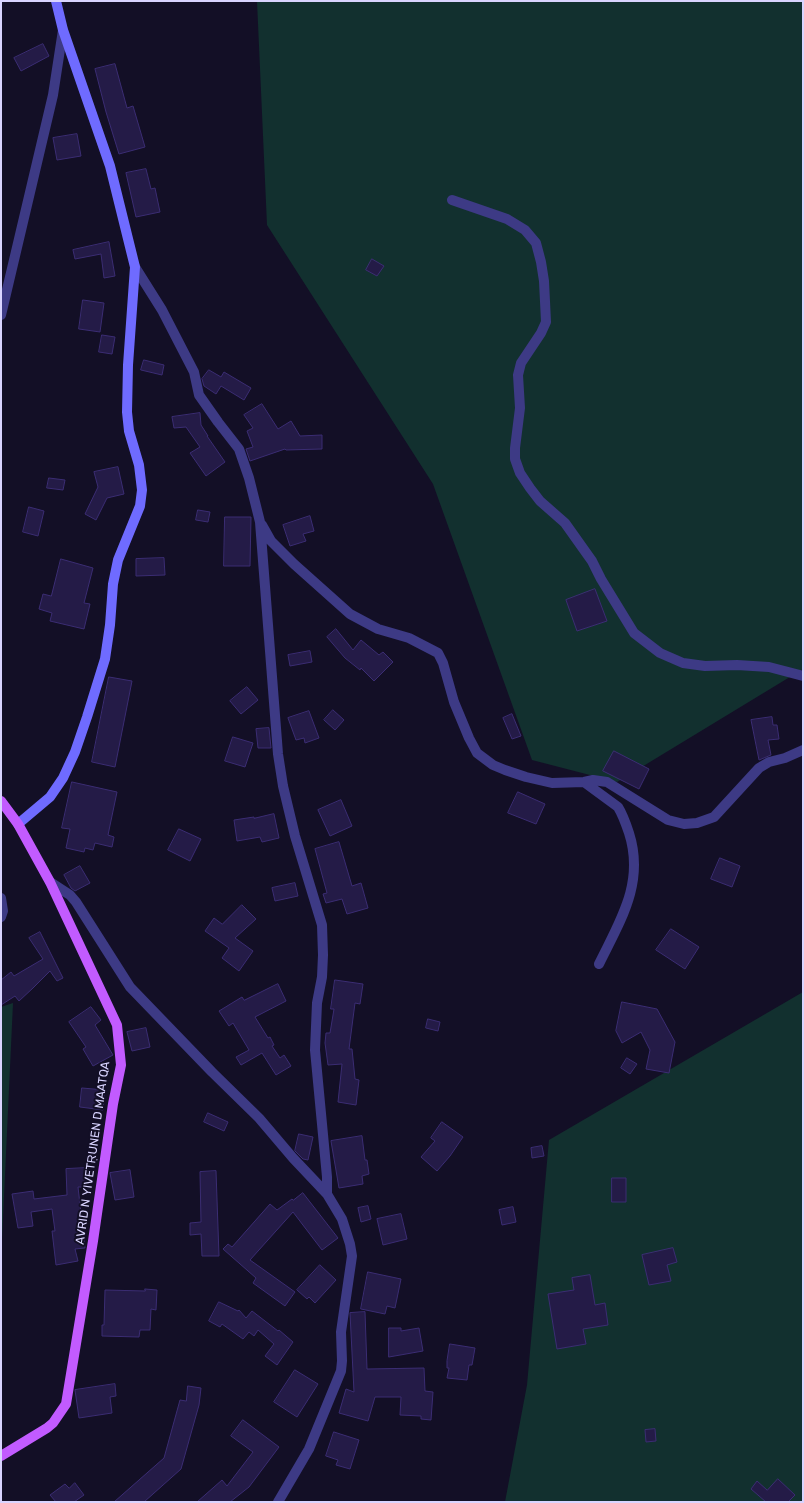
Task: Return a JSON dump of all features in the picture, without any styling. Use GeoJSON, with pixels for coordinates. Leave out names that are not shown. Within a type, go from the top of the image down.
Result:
{"type":"FeatureCollection","features":[{"type":"Feature","properties":{"kind":"main road"},"geometry":{"type":"LineString","coordinates":[[18,824],[50,797],[63,778],[75,752],[105,659],[110,625],[113,584],[118,560],[140,506],[142,490],[139,466],[129,431],[127,412],[128,365],[135,267],[110,166],[63,30],[56,1]]}},
{"type":"Feature","properties":{"kind":"main road","name":"AVRID N YIVETṚUNEN D MAATQA"},"geometry":{"type":"LineString","coordinates":[[1,800],[18,824],[50,882],[117,1024],[121,1065],[113,1104],[93,1241],[66,1404],[53,1423],[47,1428],[1,1456]]}},
{"type":"Feature","properties":{"kind":"street"},"geometry":{"type":"LineString","coordinates":[[1,315],[51,102],[63,30]]}},
{"type":"Feature","properties":{"kind":"street"},"geometry":{"type":"LineString","coordinates":[[452,200],[507,219],[525,230],[536,243],[542,262],[546,322],[541,333],[521,363],[518,375],[520,408],[515,459],[520,473],[530,488],[540,501],[565,523],[592,561],[601,579],[634,633],[660,653],[683,663],[706,666],[737,665],[769,667],[803,676]]}},
{"type":"Feature","properties":{"kind":"street"},"geometry":{"type":"LineString","coordinates":[[135,267],[162,310],[194,372],[199,395],[239,450],[249,478],[260,522],[278,754],[283,786],[295,836],[322,925],[322,977],[317,1003],[315,1050],[328,1177],[327,1194]]}},
{"type":"Feature","properties":{"kind":"street"},"geometry":{"type":"LineString","coordinates":[[260,522],[271,541],[294,564],[350,614],[378,629],[409,638],[438,653],[443,663],[454,702],[477,753],[484,759],[505,770],[552,783],[584,782],[593,780],[607,782],[668,820],[684,824],[697,823],[714,817],[759,768],[769,762],[785,758],[803,750]]}},
{"type":"Feature","properties":{"kind":"street"},"geometry":{"type":"LineString","coordinates":[[584,782],[618,807],[621,811],[631,840],[634,862],[634,878],[627,904],[599,964]]}},
{"type":"Feature","properties":{"kind":"street"},"geometry":{"type":"LineString","coordinates":[[50,882],[70,895],[76,902],[130,987],[212,1072],[259,1118],[293,1158],[327,1194],[342,1219],[350,1244],[352,1256],[341,1332],[342,1361],[340,1370],[309,1449],[278,1502]]}},
{"type":"Feature","properties":{"kind":"street"},"geometry":{"type":"LineString","coordinates":[[1,898],[3,911],[1,917]]}},
{"type":"Feature","properties":{"kind":"green space"},"geometry":{"type":"Polygon","coordinates":[[[257,1],[803,1],[803,669],[617,782],[532,760],[433,484],[267,225],[257,1]]]}},
{"type":"Feature","properties":{"kind":"green space"},"geometry":{"type":"Polygon","coordinates":[[[803,992],[803,1502],[505,1502],[527,1385],[549,1140],[803,992]]]}},
{"type":"Feature","properties":{"kind":"green space"},"geometry":{"type":"Polygon","coordinates":[[[13,1003],[1,1261],[1,1007],[13,1003]]]}},
{"type":"Feature","properties":{"kind":"building"},"geometry":{"type":"Polygon","coordinates":[[[43,44],[49,56],[21,71],[14,58],[43,44]]]}},
{"type":"Feature","properties":{"kind":"building"},"geometry":{"type":"Polygon","coordinates":[[[115,64],[127,108],[133,106],[145,147],[119,154],[95,69],[115,64]]]}},
{"type":"Feature","properties":{"kind":"building"},"geometry":{"type":"Polygon","coordinates":[[[77,134],[81,156],[57,160],[53,138],[77,134]]]}},
{"type":"Feature","properties":{"kind":"building"},"geometry":{"type":"Polygon","coordinates":[[[146,169],[151,189],[155,188],[160,212],[136,217],[126,173],[146,169]]]}},
{"type":"Feature","properties":{"kind":"building"},"geometry":{"type":"Polygon","coordinates":[[[109,242],[115,276],[104,278],[101,254],[75,259],[73,250],[109,242]]]}},
{"type":"Feature","properties":{"kind":"building"},"geometry":{"type":"Polygon","coordinates":[[[372,259],[384,266],[377,276],[366,270],[372,259]]]}},
{"type":"Feature","properties":{"kind":"building"},"geometry":{"type":"Polygon","coordinates":[[[83,300],[104,303],[100,332],[79,329],[83,300]]]}},
{"type":"Feature","properties":{"kind":"building"},"geometry":{"type":"Polygon","coordinates":[[[102,335],[115,337],[112,354],[99,352],[102,335]]]}},
{"type":"Feature","properties":{"kind":"building"},"geometry":{"type":"Polygon","coordinates":[[[144,360],[164,365],[162,375],[141,370],[144,360]]]}},
{"type":"Feature","properties":{"kind":"building"},"geometry":{"type":"Polygon","coordinates":[[[209,370],[221,377],[224,372],[251,388],[244,400],[221,386],[216,394],[204,386],[202,379],[209,370]]]}},
{"type":"Feature","properties":{"kind":"building"},"geometry":{"type":"Polygon","coordinates":[[[262,404],[278,429],[291,421],[300,436],[322,435],[322,449],[285,449],[250,461],[246,449],[253,447],[247,431],[253,428],[244,415],[262,404]]]}},
{"type":"Feature","properties":{"kind":"building"},"geometry":{"type":"Polygon","coordinates":[[[200,413],[201,425],[225,462],[206,476],[190,453],[200,447],[186,427],[174,428],[172,417],[200,413]]]}},
{"type":"Feature","properties":{"kind":"building"},"geometry":{"type":"Polygon","coordinates":[[[118,467],[124,494],[107,498],[96,520],[85,514],[98,487],[94,472],[118,467]]]}},
{"type":"Feature","properties":{"kind":"building"},"geometry":{"type":"Polygon","coordinates":[[[49,478],[65,480],[63,490],[47,488],[49,478]]]}},
{"type":"Feature","properties":{"kind":"building"},"geometry":{"type":"Polygon","coordinates":[[[29,507],[44,511],[38,536],[23,532],[29,507]]]}},
{"type":"Feature","properties":{"kind":"building"},"geometry":{"type":"Polygon","coordinates":[[[198,510],[210,512],[208,522],[196,520],[198,510]]]}},
{"type":"Feature","properties":{"kind":"building"},"geometry":{"type":"Polygon","coordinates":[[[310,516],[314,531],[303,534],[306,541],[290,546],[283,525],[310,516]]]}},
{"type":"Feature","properties":{"kind":"building"},"geometry":{"type":"Polygon","coordinates":[[[225,517],[251,517],[250,566],[224,566],[225,517]]]}},
{"type":"Feature","properties":{"kind":"building"},"geometry":{"type":"Polygon","coordinates":[[[164,558],[165,575],[136,576],[136,559],[164,558]]]}},
{"type":"Feature","properties":{"kind":"building"},"geometry":{"type":"Polygon","coordinates":[[[61,559],[93,568],[84,603],[90,604],[84,629],[50,621],[52,613],[39,609],[43,594],[51,596],[61,559]]]}},
{"type":"Feature","properties":{"kind":"building"},"geometry":{"type":"Polygon","coordinates":[[[595,589],[607,621],[577,631],[566,600],[595,589]]]}},
{"type":"Feature","properties":{"kind":"building"},"geometry":{"type":"Polygon","coordinates":[[[336,629],[353,650],[361,640],[379,655],[383,652],[393,662],[374,681],[361,668],[360,670],[345,658],[327,637],[336,629]]]}},
{"type":"Feature","properties":{"kind":"building"},"geometry":{"type":"Polygon","coordinates":[[[310,651],[312,662],[290,666],[288,655],[310,651]]]}},
{"type":"Feature","properties":{"kind":"building"},"geometry":{"type":"Polygon","coordinates":[[[109,677],[132,681],[115,767],[92,762],[109,677]]]}},
{"type":"Feature","properties":{"kind":"building"},"geometry":{"type":"Polygon","coordinates":[[[247,687],[258,700],[241,714],[230,701],[247,687]]]}},
{"type":"Feature","properties":{"kind":"building"},"geometry":{"type":"Polygon","coordinates":[[[333,710],[344,720],[335,730],[324,720],[333,710]]]}},
{"type":"Feature","properties":{"kind":"building"},"geometry":{"type":"Polygon","coordinates":[[[309,711],[319,738],[305,743],[304,738],[296,740],[288,718],[309,711]]]}},
{"type":"Feature","properties":{"kind":"building"},"geometry":{"type":"Polygon","coordinates":[[[512,714],[521,736],[512,739],[503,718],[512,714]]]}},
{"type":"Feature","properties":{"kind":"building"},"geometry":{"type":"Polygon","coordinates":[[[772,717],[773,725],[777,725],[779,739],[768,740],[771,755],[759,760],[751,720],[772,717]]]}},
{"type":"Feature","properties":{"kind":"building"},"geometry":{"type":"Polygon","coordinates":[[[269,728],[271,748],[258,748],[256,729],[269,728]]]}},
{"type":"Feature","properties":{"kind":"building"},"geometry":{"type":"Polygon","coordinates":[[[233,737],[253,743],[245,767],[225,761],[233,737]]]}},
{"type":"Feature","properties":{"kind":"building"},"geometry":{"type":"Polygon","coordinates":[[[614,751],[649,769],[639,789],[603,771],[614,751]]]}},
{"type":"Feature","properties":{"kind":"building"},"geometry":{"type":"Polygon","coordinates":[[[72,782],[117,792],[108,835],[114,837],[112,847],[95,843],[93,850],[85,848],[84,852],[66,848],[70,829],[62,828],[72,782]]]}},
{"type":"Feature","properties":{"kind":"building"},"geometry":{"type":"Polygon","coordinates":[[[518,792],[545,804],[536,824],[508,813],[518,792]]]}},
{"type":"Feature","properties":{"kind":"building"},"geometry":{"type":"Polygon","coordinates":[[[341,800],[352,826],[330,836],[318,810],[341,800]]]}},
{"type":"Feature","properties":{"kind":"building"},"geometry":{"type":"Polygon","coordinates":[[[274,814],[279,838],[262,842],[260,837],[237,841],[234,820],[274,814]]]}},
{"type":"Feature","properties":{"kind":"building"},"geometry":{"type":"Polygon","coordinates":[[[179,829],[201,839],[190,861],[168,850],[179,829]]]}},
{"type":"Feature","properties":{"kind":"building"},"geometry":{"type":"Polygon","coordinates":[[[339,842],[352,886],[361,883],[368,908],[347,914],[342,899],[326,903],[323,894],[327,893],[315,849],[339,842]]]}},
{"type":"Feature","properties":{"kind":"building"},"geometry":{"type":"Polygon","coordinates":[[[720,858],[740,866],[732,887],[711,879],[720,858]]]}},
{"type":"Feature","properties":{"kind":"building"},"geometry":{"type":"Polygon","coordinates":[[[80,866],[90,883],[75,891],[71,888],[64,875],[80,866]]]}},
{"type":"Feature","properties":{"kind":"building"},"geometry":{"type":"Polygon","coordinates":[[[295,883],[298,896],[275,901],[272,888],[295,883]]]}},
{"type":"Feature","properties":{"kind":"building"},"geometry":{"type":"Polygon","coordinates":[[[242,905],[256,919],[235,938],[253,951],[239,971],[222,958],[229,948],[205,931],[214,918],[222,924],[242,905]]]}},
{"type":"Feature","properties":{"kind":"building"},"geometry":{"type":"Polygon","coordinates":[[[671,929],[699,947],[685,969],[656,950],[671,929]]]}},
{"type":"Feature","properties":{"kind":"building"},"geometry":{"type":"Polygon","coordinates":[[[40,932],[63,978],[57,981],[50,971],[19,1001],[15,996],[1,1005],[1,980],[11,972],[14,976],[43,959],[29,938],[40,932]]]}},
{"type":"Feature","properties":{"kind":"building"},"geometry":{"type":"Polygon","coordinates":[[[335,980],[363,984],[360,1004],[355,1003],[349,1049],[352,1049],[355,1079],[359,1080],[356,1105],[338,1102],[342,1064],[328,1065],[325,1043],[326,1033],[330,1033],[334,1009],[331,1009],[335,980]]]}},
{"type":"Feature","properties":{"kind":"building"},"geometry":{"type":"Polygon","coordinates":[[[278,984],[286,1001],[255,1017],[268,1038],[270,1037],[274,1045],[272,1046],[280,1058],[284,1055],[291,1066],[276,1075],[262,1053],[241,1065],[236,1057],[249,1050],[233,1023],[229,1026],[219,1011],[242,997],[244,1000],[278,984]]]}},
{"type":"Feature","properties":{"kind":"building"},"geometry":{"type":"Polygon","coordinates":[[[622,1002],[657,1009],[675,1042],[669,1073],[646,1069],[650,1050],[641,1032],[622,1043],[616,1031],[622,1002]]]}},
{"type":"Feature","properties":{"kind":"building"},"geometry":{"type":"Polygon","coordinates":[[[91,1007],[101,1020],[95,1025],[113,1055],[93,1066],[83,1049],[86,1047],[69,1022],[91,1007]]]}},
{"type":"Feature","properties":{"kind":"building"},"geometry":{"type":"Polygon","coordinates":[[[428,1019],[440,1022],[438,1031],[426,1028],[428,1019]]]}},
{"type":"Feature","properties":{"kind":"building"},"geometry":{"type":"Polygon","coordinates":[[[146,1028],[150,1047],[132,1051],[127,1032],[146,1028]]]}},
{"type":"Feature","properties":{"kind":"building"},"geometry":{"type":"Polygon","coordinates":[[[627,1058],[637,1064],[630,1074],[621,1068],[627,1058]]]}},
{"type":"Feature","properties":{"kind":"building"},"geometry":{"type":"Polygon","coordinates":[[[82,1088],[105,1090],[103,1110],[80,1107],[82,1088]]]}},
{"type":"Feature","properties":{"kind":"building"},"geometry":{"type":"Polygon","coordinates":[[[208,1113],[228,1122],[224,1131],[204,1122],[208,1113]]]}},
{"type":"Feature","properties":{"kind":"building"},"geometry":{"type":"Polygon","coordinates":[[[442,1122],[463,1137],[450,1156],[437,1171],[421,1157],[435,1141],[431,1138],[442,1122]]]}},
{"type":"Feature","properties":{"kind":"building"},"geometry":{"type":"Polygon","coordinates":[[[299,1134],[313,1137],[308,1160],[303,1159],[295,1151],[299,1134]]]}},
{"type":"Feature","properties":{"kind":"building"},"geometry":{"type":"Polygon","coordinates":[[[362,1136],[365,1160],[367,1160],[369,1174],[362,1176],[363,1184],[339,1188],[331,1141],[362,1136]]]}},
{"type":"Feature","properties":{"kind":"building"},"geometry":{"type":"Polygon","coordinates":[[[542,1146],[544,1156],[532,1158],[531,1148],[542,1146]]]}},
{"type":"Feature","properties":{"kind":"building"},"geometry":{"type":"Polygon","coordinates":[[[87,1168],[88,1187],[78,1187],[85,1248],[75,1249],[78,1261],[56,1265],[52,1231],[55,1231],[52,1209],[31,1212],[33,1226],[18,1228],[12,1194],[33,1191],[34,1199],[67,1195],[66,1169],[87,1168]]]}},
{"type":"Feature","properties":{"kind":"building"},"geometry":{"type":"Polygon","coordinates":[[[130,1170],[134,1197],[115,1200],[110,1173],[130,1170]]]}},
{"type":"Feature","properties":{"kind":"building"},"geometry":{"type":"Polygon","coordinates":[[[216,1171],[219,1256],[202,1256],[201,1234],[190,1235],[190,1223],[201,1222],[200,1172],[216,1171]]]}},
{"type":"Feature","properties":{"kind":"building"},"geometry":{"type":"Polygon","coordinates":[[[612,1178],[626,1178],[626,1202],[612,1202],[612,1178]]]}},
{"type":"Feature","properties":{"kind":"building"},"geometry":{"type":"Polygon","coordinates":[[[303,1193],[338,1238],[322,1250],[293,1212],[250,1260],[295,1292],[285,1306],[253,1283],[256,1278],[223,1249],[228,1244],[232,1247],[270,1204],[277,1210],[303,1193]]]}},
{"type":"Feature","properties":{"kind":"building"},"geometry":{"type":"Polygon","coordinates":[[[368,1206],[371,1219],[361,1222],[358,1208],[368,1206]]]}},
{"type":"Feature","properties":{"kind":"building"},"geometry":{"type":"Polygon","coordinates":[[[513,1207],[516,1222],[502,1225],[499,1210],[513,1207]]]}},
{"type":"Feature","properties":{"kind":"building"},"geometry":{"type":"Polygon","coordinates":[[[401,1214],[407,1239],[383,1245],[377,1219],[401,1214]]]}},
{"type":"Feature","properties":{"kind":"building"},"geometry":{"type":"Polygon","coordinates":[[[673,1248],[677,1262],[667,1265],[671,1281],[649,1285],[642,1255],[673,1248]]]}},
{"type":"Feature","properties":{"kind":"building"},"geometry":{"type":"Polygon","coordinates":[[[320,1265],[336,1280],[315,1303],[309,1297],[307,1299],[297,1290],[320,1265]]]}},
{"type":"Feature","properties":{"kind":"building"},"geometry":{"type":"Polygon","coordinates":[[[368,1272],[401,1279],[395,1308],[387,1306],[385,1314],[361,1309],[368,1272]]]}},
{"type":"Feature","properties":{"kind":"building"},"geometry":{"type":"Polygon","coordinates":[[[590,1275],[595,1305],[605,1303],[608,1325],[583,1329],[586,1344],[557,1349],[548,1294],[574,1290],[572,1278],[590,1275]]]}},
{"type":"Feature","properties":{"kind":"building"},"geometry":{"type":"Polygon","coordinates":[[[145,1289],[157,1290],[156,1310],[151,1309],[150,1330],[140,1330],[139,1337],[102,1336],[102,1325],[104,1325],[105,1290],[145,1291],[145,1289]]]}},
{"type":"Feature","properties":{"kind":"building"},"geometry":{"type":"Polygon","coordinates":[[[219,1302],[238,1311],[239,1310],[246,1318],[252,1311],[293,1342],[277,1365],[265,1356],[274,1344],[258,1330],[254,1336],[249,1332],[243,1339],[222,1324],[220,1327],[209,1321],[219,1302]]]}},
{"type":"Feature","properties":{"kind":"building"},"geometry":{"type":"Polygon","coordinates":[[[365,1312],[367,1369],[424,1368],[425,1391],[433,1392],[431,1420],[421,1419],[421,1416],[400,1415],[401,1397],[375,1397],[368,1421],[339,1413],[346,1389],[354,1392],[350,1313],[365,1312]]]}},
{"type":"Feature","properties":{"kind":"building"},"geometry":{"type":"Polygon","coordinates":[[[389,1328],[401,1328],[401,1331],[419,1328],[423,1351],[389,1357],[389,1328]]]}},
{"type":"Feature","properties":{"kind":"building"},"geometry":{"type":"Polygon","coordinates":[[[450,1344],[475,1348],[472,1365],[469,1365],[467,1380],[447,1378],[449,1368],[447,1368],[447,1361],[450,1344]]]}},
{"type":"Feature","properties":{"kind":"building"},"geometry":{"type":"Polygon","coordinates":[[[295,1370],[318,1384],[297,1417],[274,1402],[295,1370]]]}},
{"type":"Feature","properties":{"kind":"building"},"geometry":{"type":"Polygon","coordinates":[[[115,1384],[116,1396],[110,1397],[112,1413],[79,1418],[75,1390],[115,1384]]]}},
{"type":"Feature","properties":{"kind":"building"},"geometry":{"type":"Polygon","coordinates":[[[188,1386],[201,1388],[199,1405],[181,1469],[144,1502],[114,1502],[164,1458],[180,1400],[186,1401],[188,1386]]]}},
{"type":"Feature","properties":{"kind":"building"},"geometry":{"type":"Polygon","coordinates":[[[243,1420],[279,1447],[249,1487],[230,1502],[197,1502],[222,1480],[227,1486],[253,1452],[231,1436],[243,1420]]]}},
{"type":"Feature","properties":{"kind":"building"},"geometry":{"type":"Polygon","coordinates":[[[655,1429],[656,1441],[646,1442],[645,1430],[655,1429]]]}},
{"type":"Feature","properties":{"kind":"building"},"geometry":{"type":"Polygon","coordinates":[[[334,1432],[359,1440],[350,1469],[336,1465],[338,1460],[326,1456],[334,1432]]]}},
{"type":"Feature","properties":{"kind":"building"},"geometry":{"type":"Polygon","coordinates":[[[778,1479],[795,1495],[788,1502],[766,1502],[751,1489],[757,1481],[767,1490],[778,1479]]]}},
{"type":"Feature","properties":{"kind":"building"},"geometry":{"type":"Polygon","coordinates":[[[75,1483],[84,1495],[74,1502],[56,1502],[50,1495],[65,1484],[69,1488],[75,1483]]]}}]}
